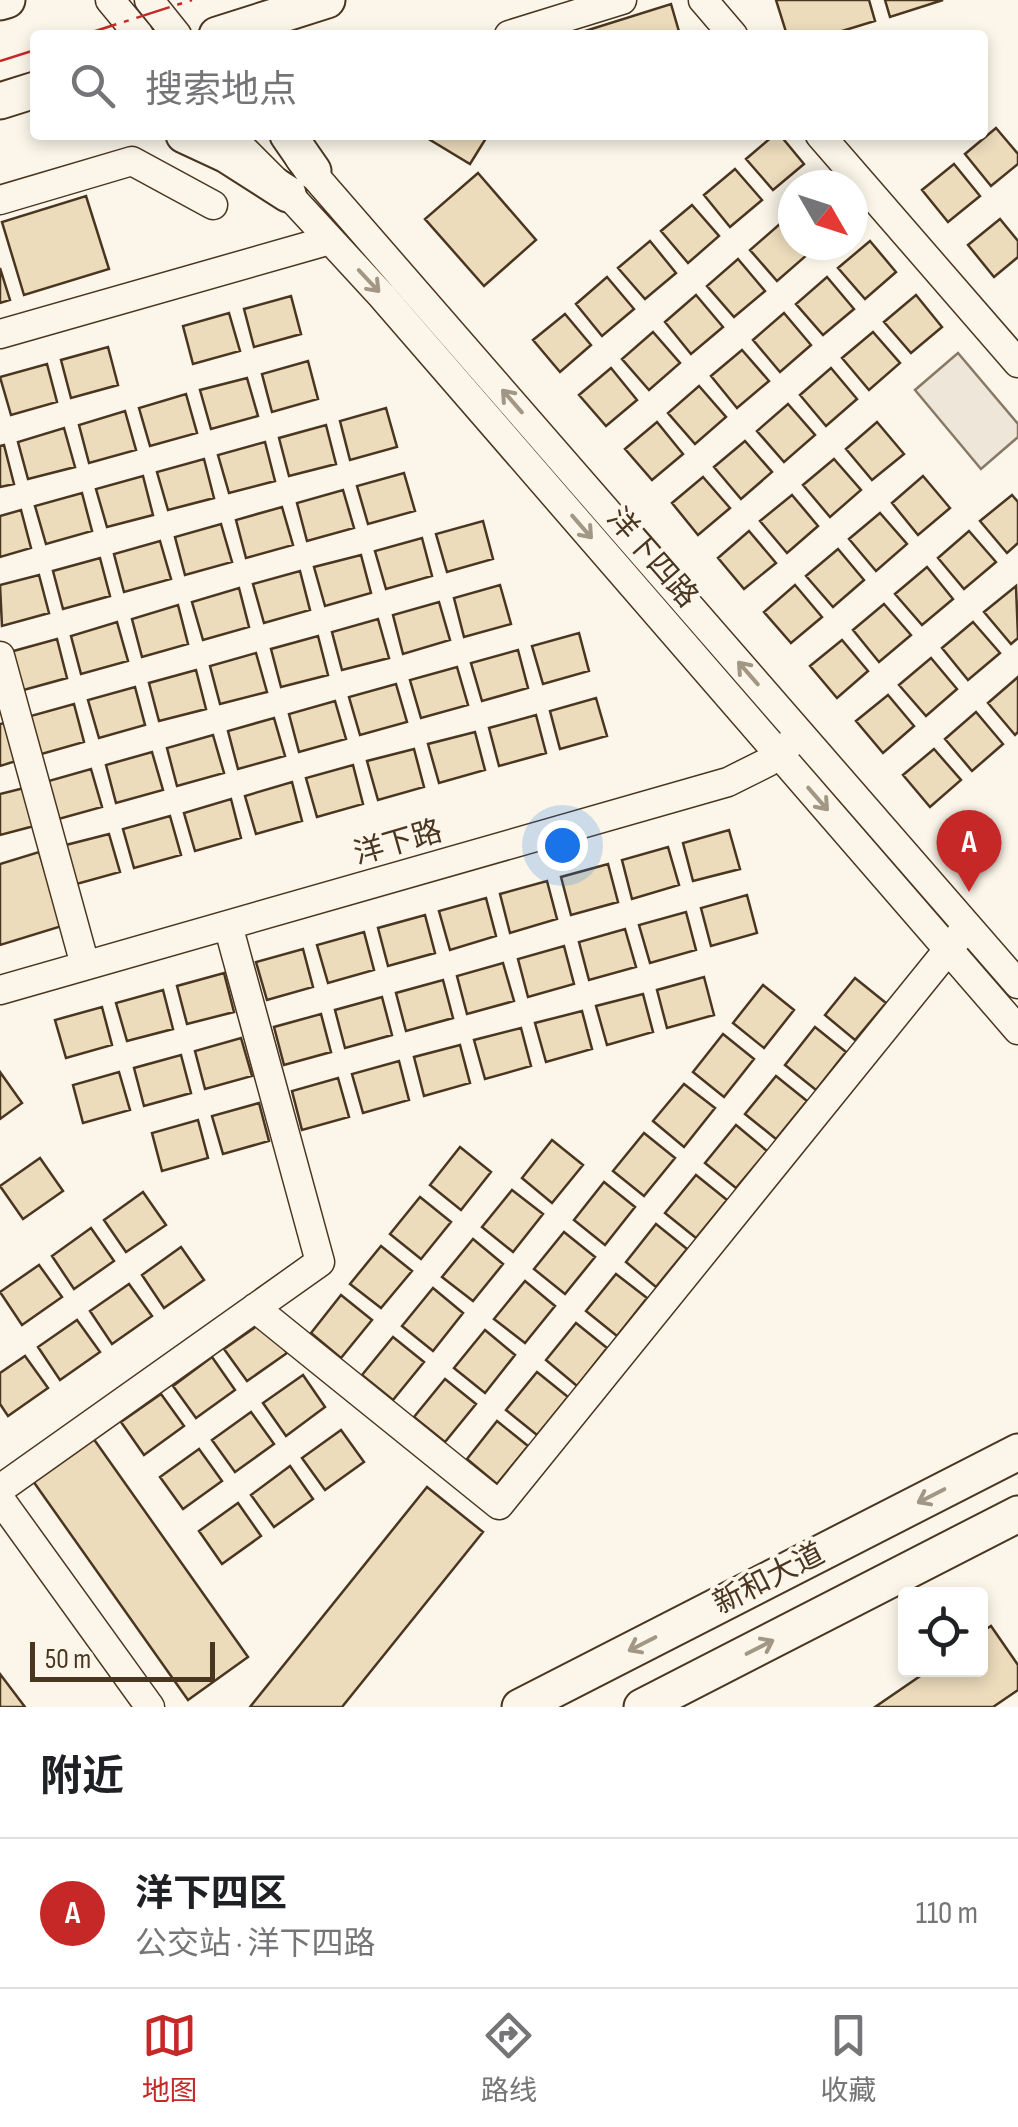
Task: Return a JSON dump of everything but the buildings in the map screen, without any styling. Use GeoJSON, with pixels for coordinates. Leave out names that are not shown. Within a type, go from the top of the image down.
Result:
{"type":"FeatureCollection","features":[{"type":"Feature","properties":{"kind":"main road"},"geometry":{"type":"LineString","coordinates":[[232,30],[320,2]]}},
{"type":"Feature","properties":{"kind":"main road"},"geometry":{"type":"LineString","coordinates":[[286,30],[299,14],[320,2]]}},
{"type":"Feature","properties":{"kind":"main road"},"geometry":{"type":"LineString","coordinates":[[0,103],[30,92]]}},
{"type":"Feature","properties":{"kind":"main road"},"geometry":{"type":"LineString","coordinates":[[0,103],[30,106]]}},
{"type":"Feature","properties":{"kind":"main road"},"geometry":{"type":"LineString","coordinates":[[195,140],[301,182]]}},
{"type":"Feature","properties":{"kind":"main road"},"geometry":{"type":"LineString","coordinates":[[289,140],[301,182]]}},
{"type":"Feature","properties":{"kind":"main road","name":"新和大道"},"geometry":{"type":"LineString","coordinates":[[520,1707],[1018,1452]]}},
{"type":"Feature","properties":{"kind":"main road","name":"新和大道"},"geometry":{"type":"LineString","coordinates":[[642,1707],[1018,1514]]}},
{"type":"Feature","properties":{"kind":"street"},"geometry":{"type":"LineString","coordinates":[[110,0],[135,30]]}},
{"type":"Feature","properties":{"kind":"street"},"geometry":{"type":"LineString","coordinates":[[149,0],[173,30]]}},
{"type":"Feature","properties":{"kind":"street"},"geometry":{"type":"LineString","coordinates":[[526,30],[622,0]]}},
{"type":"Feature","properties":{"kind":"street"},"geometry":{"type":"LineString","coordinates":[[702,0],[729,30]]}},
{"type":"Feature","properties":{"kind":"street","name":"洋下四路"},"geometry":{"type":"LineString","coordinates":[[237,140],[301,182],[801,734],[1018,984]]}},
{"type":"Feature","properties":{"kind":"street","name":"洋下四路"},"geometry":{"type":"LineString","coordinates":[[277,140],[330,240],[1018,1030]]}},
{"type":"Feature","properties":{"kind":"street"},"geometry":{"type":"LineString","coordinates":[[824,140],[1018,363]]}},
{"type":"Feature","properties":{"kind":"street"},"geometry":{"type":"LineString","coordinates":[[0,200],[132,161],[213,205]]}},
{"type":"Feature","properties":{"kind":"street"},"geometry":{"type":"LineString","coordinates":[[0,334],[330,240]]}},
{"type":"Feature","properties":{"kind":"street"},"geometry":{"type":"LineString","coordinates":[[0,656],[86,966]]}},
{"type":"Feature","properties":{"kind":"street","name":"洋下路"},"geometry":{"type":"LineString","coordinates":[[0,990],[747,776],[801,734]]}},
{"type":"Feature","properties":{"kind":"street"},"geometry":{"type":"LineString","coordinates":[[0,1490],[320,1262],[228,925]]}},
{"type":"Feature","properties":{"kind":"street"},"geometry":{"type":"LineString","coordinates":[[255,1308],[500,1505],[968,926]]}},
{"type":"Feature","properties":{"kind":"street"},"geometry":{"type":"LineString","coordinates":[[0,1499],[150,1707]]}},
{"type":"Feature","properties":{"kind":"shaded area"},"geometry":{"type":"Polygon","coordinates":[[[958,353],[1018,424],[1018,437],[981,469],[915,390],[958,353]]]}},
{"type":"Feature","properties":{"kind":"power"},"geometry":{"type":"LineString","coordinates":[[99,30],[192,0]]}},
{"type":"Feature","properties":{"kind":"power"},"geometry":{"type":"LineString","coordinates":[[0,61],[30,52]]}},
{"type":"Feature","properties":{"kind":"place","name":"洋下四区"},"geometry":{"type":"Point","coordinates":[969,892]}}]}
